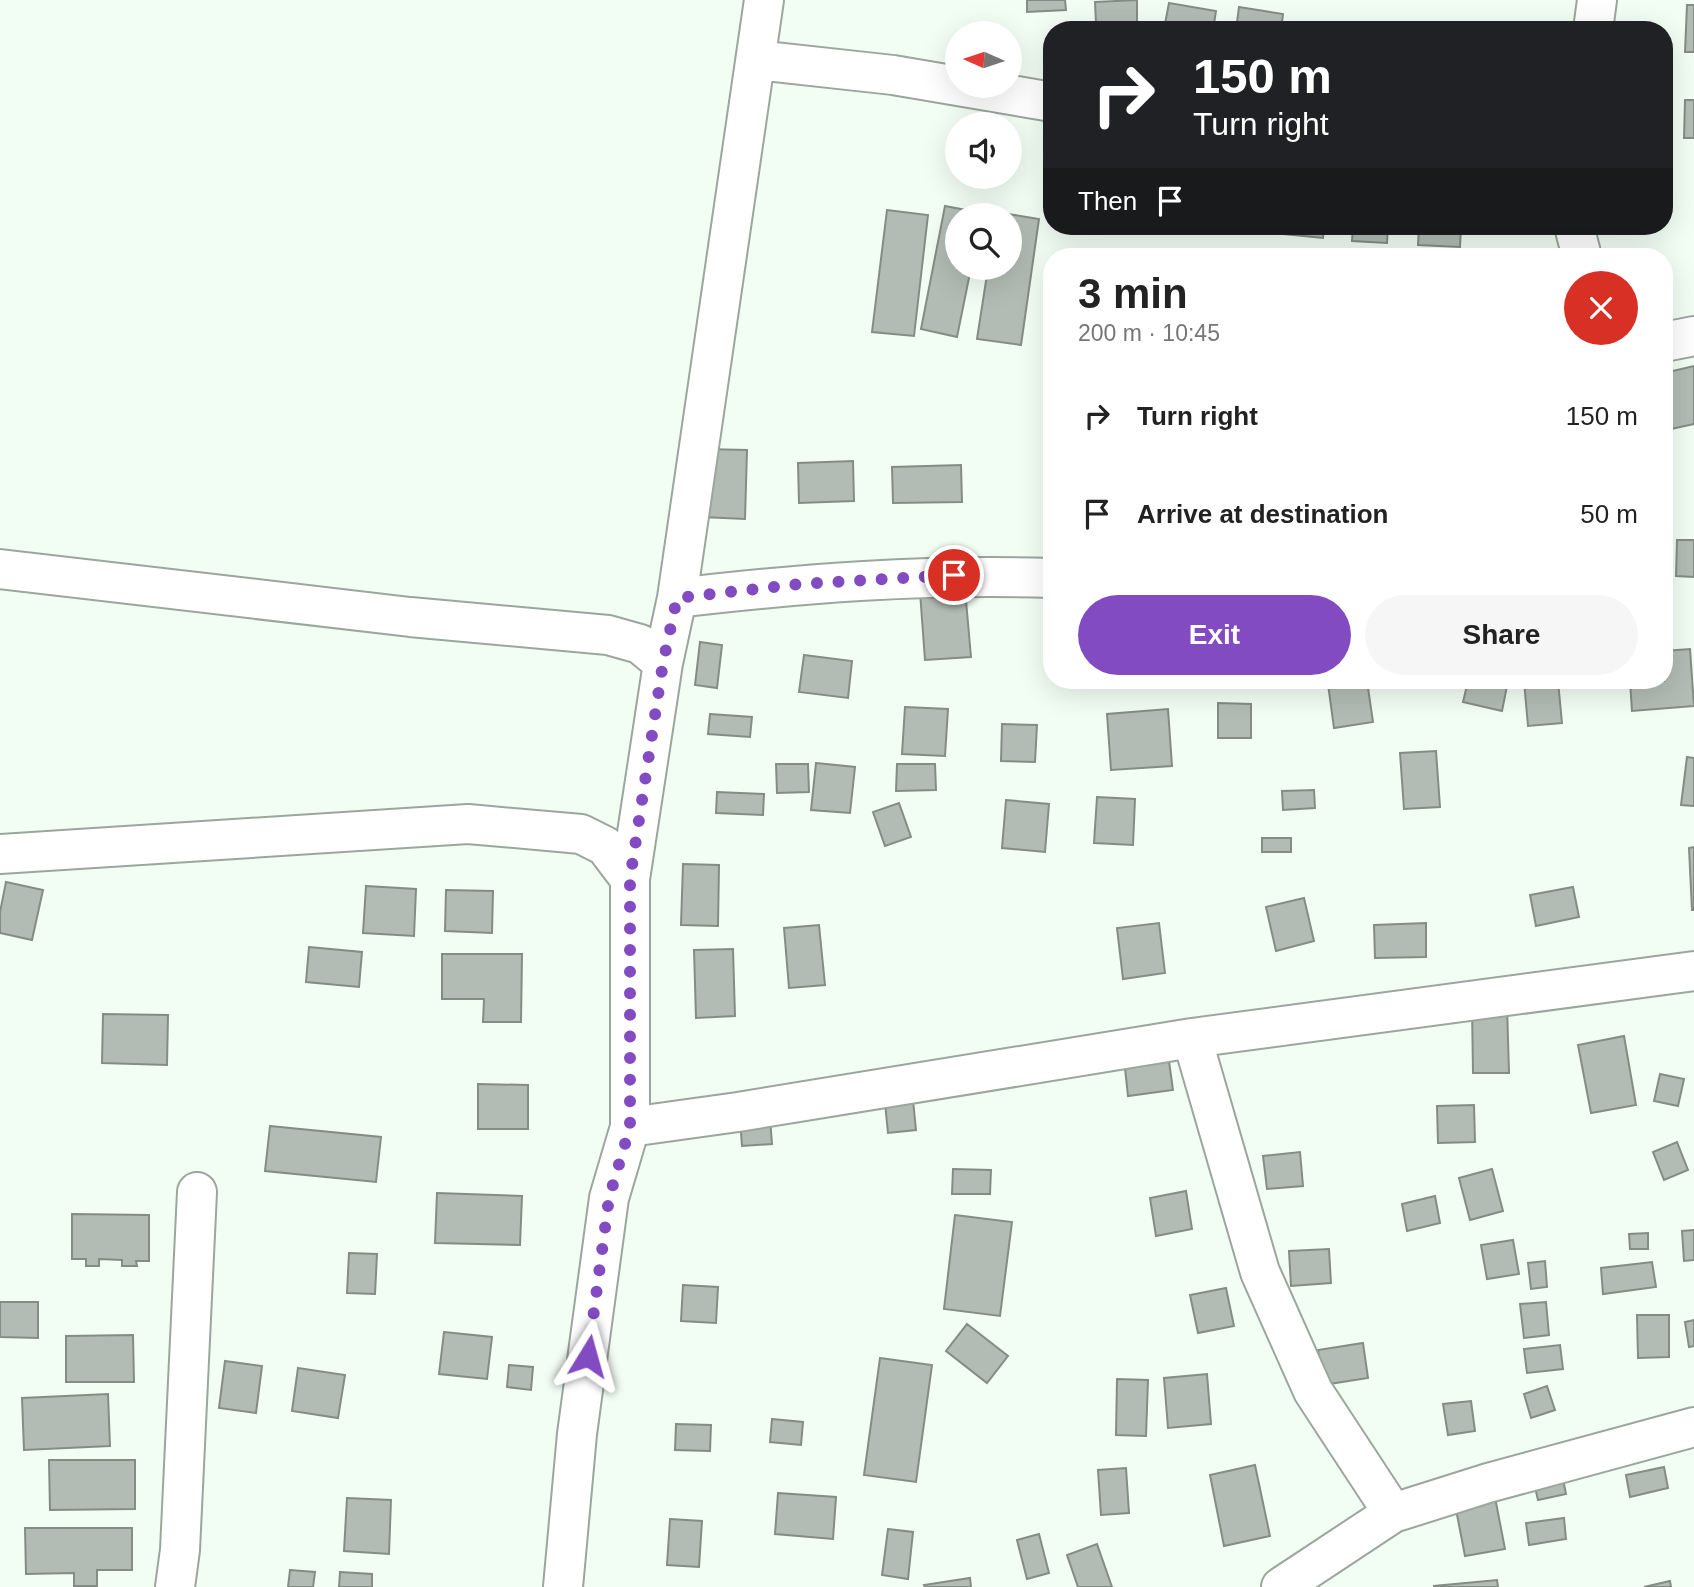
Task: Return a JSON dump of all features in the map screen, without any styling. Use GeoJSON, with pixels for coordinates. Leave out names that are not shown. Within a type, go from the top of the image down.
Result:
{"type":"FeatureCollection","features":[{"type":"Feature","properties":{"kind":"street"},"geometry":{"type":"LineString","coordinates":[[563,1587],[577,1434],[609,1198],[630,1127],[630,879],[663,663],[677,598],[764,0]]}},
{"type":"Feature","properties":{"kind":"street"},"geometry":{"type":"LineString","coordinates":[[1594,21],[1598,0]]}},
{"type":"Feature","properties":{"kind":"street"},"geometry":{"type":"LineString","coordinates":[[757,60],[893,75],[1043,100]]}},
{"type":"Feature","properties":{"kind":"street"},"geometry":{"type":"LineString","coordinates":[[1673,340],[1694,336]]}},
{"type":"Feature","properties":{"kind":"street"},"geometry":{"type":"LineString","coordinates":[[0,569],[397,616],[608,635],[640,644],[663,663]]}},
{"type":"Feature","properties":{"kind":"street"},"geometry":{"type":"LineString","coordinates":[[677,598],[800,584],[954,575],[1043,579]]}},
{"type":"Feature","properties":{"kind":"street"},"geometry":{"type":"LineString","coordinates":[[0,854],[468,824],[580,834],[605,846],[630,879]]}},
{"type":"Feature","properties":{"kind":"street"},"geometry":{"type":"LineString","coordinates":[[630,1127],[1192,1038],[1694,971]]}},
{"type":"Feature","properties":{"kind":"street"},"geometry":{"type":"LineString","coordinates":[[1192,1038],[1260,1272],[1312,1391],[1393,1513]]}},
{"type":"Feature","properties":{"kind":"street"},"geometry":{"type":"LineString","coordinates":[[175,1587],[180,1550],[183,1435],[197,1192]]}},
{"type":"Feature","properties":{"kind":"street"},"geometry":{"type":"LineString","coordinates":[[1281,1587],[1393,1513],[1488,1483],[1694,1427]]}},
{"type":"Feature","properties":{"kind":"building"},"geometry":{"type":"Polygon","coordinates":[[[1027,0],[1065,0],[1066,10],[1027,12],[1027,0]]]}},
{"type":"Feature","properties":{"kind":"building"},"geometry":{"type":"Polygon","coordinates":[[[1137,0],[1137,21],[1096,21],[1095,2],[1137,0]]]}},
{"type":"Feature","properties":{"kind":"building"},"geometry":{"type":"Polygon","coordinates":[[[1169,3],[1216,11],[1214,21],[1166,21],[1169,3]]]}},
{"type":"Feature","properties":{"kind":"building"},"geometry":{"type":"Polygon","coordinates":[[[1687,5],[1694,5],[1694,52],[1685,52],[1687,5]]]}},
{"type":"Feature","properties":{"kind":"building"},"geometry":{"type":"Polygon","coordinates":[[[1239,7],[1283,14],[1282,21],[1237,21],[1239,7]]]}},
{"type":"Feature","properties":{"kind":"building"},"geometry":{"type":"Polygon","coordinates":[[[1685,100],[1694,100],[1694,138],[1684,138],[1685,100]]]}},
{"type":"Feature","properties":{"kind":"building"},"geometry":{"type":"Polygon","coordinates":[[[945,206],[945,280],[969,280],[957,337],[921,329],[945,206]]]}},
{"type":"Feature","properties":{"kind":"building"},"geometry":{"type":"Polygon","coordinates":[[[887,210],[928,215],[914,336],[872,332],[887,210]]]}},
{"type":"Feature","properties":{"kind":"building"},"geometry":{"type":"Polygon","coordinates":[[[1022,216],[1039,219],[1021,345],[977,339],[986,280],[1022,280],[1022,216]]]}},
{"type":"Feature","properties":{"kind":"building"},"geometry":{"type":"Polygon","coordinates":[[[1294,235],[1323,235],[1323,238],[1294,235]]]}},
{"type":"Feature","properties":{"kind":"building"},"geometry":{"type":"Polygon","coordinates":[[[1352,235],[1387,235],[1387,243],[1352,241],[1352,235]]]}},
{"type":"Feature","properties":{"kind":"building"},"geometry":{"type":"Polygon","coordinates":[[[1419,235],[1461,235],[1460,247],[1418,245],[1419,235]]]}},
{"type":"Feature","properties":{"kind":"building"},"geometry":{"type":"Polygon","coordinates":[[[1694,366],[1694,424],[1673,429],[1673,371],[1694,366]]]}},
{"type":"Feature","properties":{"kind":"building"},"geometry":{"type":"Polygon","coordinates":[[[703,449],[747,450],[745,519],[702,517],[703,449]]]}},
{"type":"Feature","properties":{"kind":"building"},"geometry":{"type":"Polygon","coordinates":[[[853,461],[854,501],[799,503],[798,463],[853,461]]]}},
{"type":"Feature","properties":{"kind":"building"},"geometry":{"type":"Polygon","coordinates":[[[961,465],[962,502],[893,503],[892,467],[961,465]]]}},
{"type":"Feature","properties":{"kind":"building"},"geometry":{"type":"Polygon","coordinates":[[[1677,540],[1694,540],[1694,577],[1676,576],[1677,540]]]}},
{"type":"Feature","properties":{"kind":"building"},"geometry":{"type":"Polygon","coordinates":[[[965,589],[971,657],[925,660],[920,592],[965,589]]]}},
{"type":"Feature","properties":{"kind":"building"},"geometry":{"type":"Polygon","coordinates":[[[700,642],[722,645],[717,688],[695,685],[700,642]]]}},
{"type":"Feature","properties":{"kind":"building"},"geometry":{"type":"Polygon","coordinates":[[[1690,649],[1694,706],[1632,711],[1631,689],[1673,689],[1673,650],[1690,649]]]}},
{"type":"Feature","properties":{"kind":"building"},"geometry":{"type":"Polygon","coordinates":[[[804,655],[852,661],[848,698],[799,692],[804,655]]]}},
{"type":"Feature","properties":{"kind":"building"},"geometry":{"type":"Polygon","coordinates":[[[1329,689],[1368,689],[1373,722],[1334,728],[1329,689]]]}},
{"type":"Feature","properties":{"kind":"building"},"geometry":{"type":"Polygon","coordinates":[[[1466,689],[1506,689],[1502,711],[1463,702],[1466,689]]]}},
{"type":"Feature","properties":{"kind":"building"},"geometry":{"type":"Polygon","coordinates":[[[1525,689],[1559,689],[1562,723],[1528,726],[1525,689]]]}},
{"type":"Feature","properties":{"kind":"building"},"geometry":{"type":"Polygon","coordinates":[[[1218,703],[1251,704],[1251,738],[1218,738],[1218,703]]]}},
{"type":"Feature","properties":{"kind":"building"},"geometry":{"type":"Polygon","coordinates":[[[905,707],[948,709],[945,756],[902,754],[905,707]]]}},
{"type":"Feature","properties":{"kind":"building"},"geometry":{"type":"Polygon","coordinates":[[[1168,709],[1172,766],[1111,770],[1107,714],[1168,709]]]}},
{"type":"Feature","properties":{"kind":"building"},"geometry":{"type":"Polygon","coordinates":[[[710,714],[752,717],[750,737],[708,734],[710,714]]]}},
{"type":"Feature","properties":{"kind":"building"},"geometry":{"type":"Polygon","coordinates":[[[1002,724],[1037,725],[1035,762],[1001,761],[1002,724]]]}},
{"type":"Feature","properties":{"kind":"building"},"geometry":{"type":"Polygon","coordinates":[[[1436,751],[1440,807],[1404,809],[1400,753],[1436,751]]]}},
{"type":"Feature","properties":{"kind":"building"},"geometry":{"type":"Polygon","coordinates":[[[1687,757],[1694,758],[1694,806],[1681,805],[1687,757]]]}},
{"type":"Feature","properties":{"kind":"building"},"geometry":{"type":"Polygon","coordinates":[[[816,763],[855,767],[850,813],[811,810],[816,763]]]}},
{"type":"Feature","properties":{"kind":"building"},"geometry":{"type":"Polygon","coordinates":[[[776,764],[808,764],[809,792],[777,793],[776,764]]]}},
{"type":"Feature","properties":{"kind":"building"},"geometry":{"type":"Polygon","coordinates":[[[897,764],[935,764],[936,790],[896,791],[897,764]]]}},
{"type":"Feature","properties":{"kind":"building"},"geometry":{"type":"Polygon","coordinates":[[[1314,790],[1315,808],[1283,810],[1282,791],[1314,790]]]}},
{"type":"Feature","properties":{"kind":"building"},"geometry":{"type":"Polygon","coordinates":[[[717,792],[764,794],[763,815],[716,813],[717,792]]]}},
{"type":"Feature","properties":{"kind":"building"},"geometry":{"type":"Polygon","coordinates":[[[1097,797],[1135,799],[1133,845],[1094,843],[1097,797]]]}},
{"type":"Feature","properties":{"kind":"building"},"geometry":{"type":"Polygon","coordinates":[[[1006,800],[1049,804],[1045,852],[1002,848],[1006,800]]]}},
{"type":"Feature","properties":{"kind":"building"},"geometry":{"type":"Polygon","coordinates":[[[899,803],[911,837],[885,846],[873,812],[899,803]]]}},
{"type":"Feature","properties":{"kind":"building"},"geometry":{"type":"Polygon","coordinates":[[[1262,838],[1291,838],[1291,852],[1262,852],[1262,838]]]}},
{"type":"Feature","properties":{"kind":"building"},"geometry":{"type":"Polygon","coordinates":[[[1694,847],[1694,910],[1692,910],[1689,848],[1694,847]]]}},
{"type":"Feature","properties":{"kind":"building"},"geometry":{"type":"Polygon","coordinates":[[[683,864],[719,865],[718,926],[681,925],[683,864]]]}},
{"type":"Feature","properties":{"kind":"building"},"geometry":{"type":"Polygon","coordinates":[[[6,882],[43,890],[32,940],[0,933],[0,912],[6,882]]]}},
{"type":"Feature","properties":{"kind":"building"},"geometry":{"type":"Polygon","coordinates":[[[366,886],[416,889],[414,936],[363,933],[366,886]]]}},
{"type":"Feature","properties":{"kind":"building"},"geometry":{"type":"Polygon","coordinates":[[[1573,887],[1579,917],[1536,926],[1530,895],[1573,887]]]}},
{"type":"Feature","properties":{"kind":"building"},"geometry":{"type":"Polygon","coordinates":[[[446,890],[493,891],[492,933],[445,931],[446,890]]]}},
{"type":"Feature","properties":{"kind":"building"},"geometry":{"type":"Polygon","coordinates":[[[1304,898],[1314,941],[1276,951],[1266,907],[1304,898]]]}},
{"type":"Feature","properties":{"kind":"building"},"geometry":{"type":"Polygon","coordinates":[[[1159,923],[1165,973],[1123,979],[1117,928],[1159,923]]]}},
{"type":"Feature","properties":{"kind":"building"},"geometry":{"type":"Polygon","coordinates":[[[1426,923],[1426,957],[1375,958],[1374,925],[1426,923]]]}},
{"type":"Feature","properties":{"kind":"building"},"geometry":{"type":"Polygon","coordinates":[[[819,925],[825,985],[789,988],[784,928],[819,925]]]}},
{"type":"Feature","properties":{"kind":"building"},"geometry":{"type":"Polygon","coordinates":[[[309,947],[362,952],[359,987],[306,982],[309,947]]]}},
{"type":"Feature","properties":{"kind":"building"},"geometry":{"type":"Polygon","coordinates":[[[733,949],[735,1016],[696,1018],[694,950],[733,949]]]}},
{"type":"Feature","properties":{"kind":"building"},"geometry":{"type":"Polygon","coordinates":[[[442,954],[522,954],[521,1022],[483,1022],[484,999],[442,999],[442,954]]]}},
{"type":"Feature","properties":{"kind":"building"},"geometry":{"type":"Polygon","coordinates":[[[1507,1005],[1509,1073],[1473,1073],[1472,1006],[1507,1005]]]}},
{"type":"Feature","properties":{"kind":"building"},"geometry":{"type":"Polygon","coordinates":[[[103,1014],[168,1015],[167,1065],[102,1063],[103,1014]]]}},
{"type":"Feature","properties":{"kind":"building"},"geometry":{"type":"Polygon","coordinates":[[[1624,1036],[1636,1105],[1591,1113],[1578,1045],[1624,1036]]]}},
{"type":"Feature","properties":{"kind":"building"},"geometry":{"type":"Polygon","coordinates":[[[1168,1054],[1173,1090],[1128,1096],[1124,1059],[1168,1054]]]}},
{"type":"Feature","properties":{"kind":"building"},"geometry":{"type":"Polygon","coordinates":[[[1660,1074],[1684,1079],[1678,1106],[1654,1101],[1660,1074]]]}},
{"type":"Feature","properties":{"kind":"building"},"geometry":{"type":"Polygon","coordinates":[[[478,1084],[528,1085],[528,1129],[478,1129],[478,1084]]]}},
{"type":"Feature","properties":{"kind":"building"},"geometry":{"type":"Polygon","coordinates":[[[913,1100],[916,1130],[888,1133],[885,1103],[913,1100]]]}},
{"type":"Feature","properties":{"kind":"building"},"geometry":{"type":"Polygon","coordinates":[[[769,1105],[772,1144],[742,1146],[739,1107],[769,1105]]]}},
{"type":"Feature","properties":{"kind":"building"},"geometry":{"type":"Polygon","coordinates":[[[1474,1105],[1475,1142],[1438,1143],[1437,1106],[1474,1105]]]}},
{"type":"Feature","properties":{"kind":"building"},"geometry":{"type":"Polygon","coordinates":[[[270,1126],[381,1137],[376,1182],[265,1171],[270,1126]]]}},
{"type":"Feature","properties":{"kind":"building"},"geometry":{"type":"Polygon","coordinates":[[[1677,1142],[1688,1170],[1664,1180],[1653,1152],[1677,1142]]]}},
{"type":"Feature","properties":{"kind":"building"},"geometry":{"type":"Polygon","coordinates":[[[1300,1152],[1303,1186],[1267,1189],[1263,1156],[1300,1152]]]}},
{"type":"Feature","properties":{"kind":"building"},"geometry":{"type":"Polygon","coordinates":[[[953,1169],[991,1170],[990,1194],[952,1194],[953,1169]]]}},
{"type":"Feature","properties":{"kind":"building"},"geometry":{"type":"Polygon","coordinates":[[[1492,1169],[1503,1211],[1470,1220],[1459,1178],[1492,1169]]]}},
{"type":"Feature","properties":{"kind":"building"},"geometry":{"type":"Polygon","coordinates":[[[1186,1191],[1192,1229],[1156,1236],[1150,1198],[1186,1191]]]}},
{"type":"Feature","properties":{"kind":"building"},"geometry":{"type":"Polygon","coordinates":[[[437,1193],[522,1196],[520,1245],[435,1243],[437,1193]]]}},
{"type":"Feature","properties":{"kind":"building"},"geometry":{"type":"Polygon","coordinates":[[[1435,1196],[1440,1223],[1407,1231],[1402,1204],[1435,1196]]]}},
{"type":"Feature","properties":{"kind":"building"},"geometry":{"type":"Polygon","coordinates":[[[72,1214],[149,1215],[149,1261],[136,1261],[137,1266],[122,1266],[122,1260],[99,1259],[99,1266],[86,1266],[86,1259],[72,1259],[72,1214]]]}},
{"type":"Feature","properties":{"kind":"building"},"geometry":{"type":"Polygon","coordinates":[[[955,1215],[1012,1222],[1000,1316],[944,1309],[955,1215]]]}},
{"type":"Feature","properties":{"kind":"building"},"geometry":{"type":"Polygon","coordinates":[[[1694,1230],[1694,1260],[1684,1261],[1682,1231],[1694,1230]]]}},
{"type":"Feature","properties":{"kind":"building"},"geometry":{"type":"Polygon","coordinates":[[[1648,1233],[1648,1249],[1630,1249],[1629,1234],[1648,1233]]]}},
{"type":"Feature","properties":{"kind":"building"},"geometry":{"type":"Polygon","coordinates":[[[1513,1240],[1519,1274],[1487,1279],[1481,1245],[1513,1240]]]}},
{"type":"Feature","properties":{"kind":"building"},"geometry":{"type":"Polygon","coordinates":[[[1329,1249],[1331,1283],[1291,1286],[1289,1251],[1329,1249]]]}},
{"type":"Feature","properties":{"kind":"building"},"geometry":{"type":"Polygon","coordinates":[[[349,1253],[377,1254],[375,1294],[347,1293],[349,1253]]]}},
{"type":"Feature","properties":{"kind":"building"},"geometry":{"type":"Polygon","coordinates":[[[1545,1261],[1547,1287],[1531,1289],[1528,1263],[1545,1261]]]}},
{"type":"Feature","properties":{"kind":"building"},"geometry":{"type":"Polygon","coordinates":[[[1652,1262],[1656,1287],[1603,1294],[1601,1268],[1652,1262]]]}},
{"type":"Feature","properties":{"kind":"building"},"geometry":{"type":"Polygon","coordinates":[[[683,1285],[718,1287],[716,1323],[681,1321],[683,1285]]]}},
{"type":"Feature","properties":{"kind":"building"},"geometry":{"type":"Polygon","coordinates":[[[1226,1288],[1234,1326],[1198,1333],[1190,1295],[1226,1288]]]}},
{"type":"Feature","properties":{"kind":"building"},"geometry":{"type":"Polygon","coordinates":[[[0,1302],[38,1302],[38,1338],[0,1337],[0,1302]]]}},
{"type":"Feature","properties":{"kind":"building"},"geometry":{"type":"Polygon","coordinates":[[[1546,1302],[1549,1335],[1524,1338],[1520,1304],[1546,1302]]]}},
{"type":"Feature","properties":{"kind":"building"},"geometry":{"type":"Polygon","coordinates":[[[1637,1315],[1669,1315],[1669,1357],[1638,1358],[1637,1315]]]}},
{"type":"Feature","properties":{"kind":"building"},"geometry":{"type":"Polygon","coordinates":[[[1694,1320],[1694,1346],[1689,1347],[1685,1322],[1694,1320]]]}},
{"type":"Feature","properties":{"kind":"building"},"geometry":{"type":"Polygon","coordinates":[[[967,1324],[1008,1356],[987,1383],[946,1351],[967,1324]]]}},
{"type":"Feature","properties":{"kind":"building"},"geometry":{"type":"Polygon","coordinates":[[[444,1332],[492,1337],[487,1379],[439,1374],[444,1332]]]}},
{"type":"Feature","properties":{"kind":"building"},"geometry":{"type":"Polygon","coordinates":[[[133,1335],[134,1382],[66,1382],[66,1336],[133,1335]]]}},
{"type":"Feature","properties":{"kind":"building"},"geometry":{"type":"Polygon","coordinates":[[[1363,1343],[1368,1378],[1323,1385],[1318,1350],[1363,1343]]]}},
{"type":"Feature","properties":{"kind":"building"},"geometry":{"type":"Polygon","coordinates":[[[1560,1345],[1563,1369],[1527,1373],[1524,1349],[1560,1345]]]}},
{"type":"Feature","properties":{"kind":"building"},"geometry":{"type":"Polygon","coordinates":[[[880,1358],[932,1365],[916,1482],[864,1475],[880,1358]]]}},
{"type":"Feature","properties":{"kind":"building"},"geometry":{"type":"Polygon","coordinates":[[[225,1361],[262,1366],[256,1413],[219,1408],[225,1361]]]}},
{"type":"Feature","properties":{"kind":"building"},"geometry":{"type":"Polygon","coordinates":[[[509,1365],[533,1367],[531,1390],[507,1387],[509,1365]]]}},
{"type":"Feature","properties":{"kind":"building"},"geometry":{"type":"Polygon","coordinates":[[[298,1368],[345,1375],[338,1418],[292,1411],[298,1368]]]}},
{"type":"Feature","properties":{"kind":"building"},"geometry":{"type":"Polygon","coordinates":[[[1207,1374],[1211,1424],[1168,1428],[1164,1378],[1207,1374]]]}},
{"type":"Feature","properties":{"kind":"building"},"geometry":{"type":"Polygon","coordinates":[[[1117,1379],[1148,1380],[1146,1436],[1116,1435],[1117,1379]]]}},
{"type":"Feature","properties":{"kind":"building"},"geometry":{"type":"Polygon","coordinates":[[[1547,1386],[1555,1410],[1531,1418],[1524,1394],[1547,1386]]]}},
{"type":"Feature","properties":{"kind":"building"},"geometry":{"type":"Polygon","coordinates":[[[108,1394],[110,1446],[24,1450],[22,1398],[108,1394]]]}},
{"type":"Feature","properties":{"kind":"building"},"geometry":{"type":"Polygon","coordinates":[[[1471,1401],[1475,1431],[1448,1435],[1443,1404],[1471,1401]]]}},
{"type":"Feature","properties":{"kind":"building"},"geometry":{"type":"Polygon","coordinates":[[[772,1419],[803,1422],[801,1445],[770,1442],[772,1419]]]}},
{"type":"Feature","properties":{"kind":"building"},"geometry":{"type":"Polygon","coordinates":[[[676,1424],[711,1425],[710,1451],[675,1450],[676,1424]]]}},
{"type":"Feature","properties":{"kind":"building"},"geometry":{"type":"Polygon","coordinates":[[[1559,1459],[1566,1494],[1538,1500],[1530,1466],[1559,1459]]]}},
{"type":"Feature","properties":{"kind":"building"},"geometry":{"type":"Polygon","coordinates":[[[49,1460],[135,1460],[135,1509],[50,1510],[49,1460]]]}},
{"type":"Feature","properties":{"kind":"building"},"geometry":{"type":"Polygon","coordinates":[[[1255,1465],[1270,1536],[1224,1546],[1210,1475],[1255,1465]]]}},
{"type":"Feature","properties":{"kind":"building"},"geometry":{"type":"Polygon","coordinates":[[[1664,1467],[1668,1488],[1630,1497],[1626,1475],[1664,1467]]]}},
{"type":"Feature","properties":{"kind":"building"},"geometry":{"type":"Polygon","coordinates":[[[1126,1468],[1129,1513],[1101,1515],[1098,1470],[1126,1468]]]}},
{"type":"Feature","properties":{"kind":"building"},"geometry":{"type":"Polygon","coordinates":[[[1493,1487],[1505,1549],[1465,1556],[1453,1494],[1493,1487]]]}},
{"type":"Feature","properties":{"kind":"building"},"geometry":{"type":"Polygon","coordinates":[[[778,1493],[836,1497],[833,1539],[775,1534],[778,1493]]]}},
{"type":"Feature","properties":{"kind":"building"},"geometry":{"type":"Polygon","coordinates":[[[347,1498],[391,1500],[389,1554],[344,1551],[347,1498]]]}},
{"type":"Feature","properties":{"kind":"building"},"geometry":{"type":"Polygon","coordinates":[[[1564,1518],[1566,1539],[1529,1545],[1526,1523],[1564,1518]]]}},
{"type":"Feature","properties":{"kind":"building"},"geometry":{"type":"Polygon","coordinates":[[[670,1519],[702,1521],[699,1567],[667,1565],[670,1519]]]}},
{"type":"Feature","properties":{"kind":"building"},"geometry":{"type":"Polygon","coordinates":[[[25,1528],[132,1528],[132,1570],[97,1570],[97,1586],[74,1586],[74,1573],[26,1574],[25,1528]]]}},
{"type":"Feature","properties":{"kind":"building"},"geometry":{"type":"Polygon","coordinates":[[[888,1529],[913,1532],[908,1579],[882,1575],[888,1529]]]}},
{"type":"Feature","properties":{"kind":"building"},"geometry":{"type":"Polygon","coordinates":[[[1039,1534],[1049,1573],[1027,1579],[1017,1540],[1039,1534]]]}},
{"type":"Feature","properties":{"kind":"building"},"geometry":{"type":"Polygon","coordinates":[[[1097,1544],[1112,1587],[1078,1587],[1067,1555],[1097,1544]]]}},
{"type":"Feature","properties":{"kind":"building"},"geometry":{"type":"Polygon","coordinates":[[[290,1570],[315,1572],[313,1587],[288,1587],[290,1570]]]}},
{"type":"Feature","properties":{"kind":"building"},"geometry":{"type":"Polygon","coordinates":[[[340,1572],[372,1574],[372,1587],[339,1587],[340,1572]]]}},
{"type":"Feature","properties":{"kind":"building"},"geometry":{"type":"Polygon","coordinates":[[[970,1578],[971,1587],[924,1585],[970,1578]]]}},
{"type":"Feature","properties":{"kind":"building"},"geometry":{"type":"Polygon","coordinates":[[[1497,1580],[1498,1587],[1434,1587],[1434,1586],[1497,1580]]]}},
{"type":"Feature","properties":{"kind":"building"},"geometry":{"type":"Polygon","coordinates":[[[1670,1581],[1671,1587],[1644,1587],[1670,1581]]]}},
{"type":"Feature","properties":{"kind":"route"},"geometry":{"type":"LineString","coordinates":[[588,1356],[609,1198],[630,1127],[630,879],[663,663],[677,598],[800,584],[954,575]]}}]}
